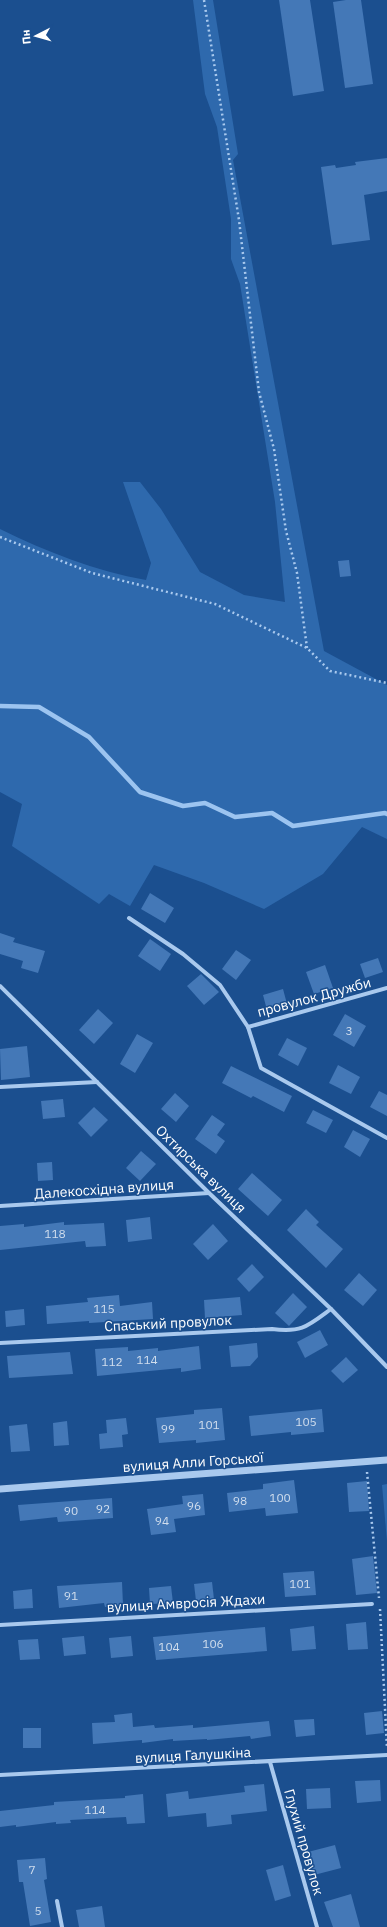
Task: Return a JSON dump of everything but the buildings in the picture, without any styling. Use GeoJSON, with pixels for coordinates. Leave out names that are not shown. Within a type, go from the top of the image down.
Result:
{"type":"FeatureCollection","features":[{"type":"Feature","properties":{"kind":"street"},"geometry":{"type":"LineString","coordinates":[[129,918],[183,954],[220,985],[248,1027],[261,1068],[387,1138]]}},
{"type":"Feature","properties":{"kind":"street","name":"Охтирська вулиця"},"geometry":{"type":"LineString","coordinates":[[0,986],[209,1193],[331,1309],[387,1367]]}},
{"type":"Feature","properties":{"kind":"street","name":"провулок Дружби"},"geometry":{"type":"LineString","coordinates":[[248,1027],[387,988]]}},
{"type":"Feature","properties":{"kind":"street"},"geometry":{"type":"LineString","coordinates":[[0,1087],[97,1082]]}},
{"type":"Feature","properties":{"kind":"street","name":"Далекосхідна вулиця"},"geometry":{"type":"LineString","coordinates":[[0,1206],[209,1193]]}},
{"type":"Feature","properties":{"kind":"street","name":"Спаський провулок"},"geometry":{"type":"LineString","coordinates":[[0,1343],[272,1329],[288,1331],[305,1328],[331,1309]]}},
{"type":"Feature","properties":{"kind":"street","name":"вулиця Алли Горської"},"geometry":{"type":"LineString","coordinates":[[0,1489],[387,1460]]}},
{"type":"Feature","properties":{"kind":"street","name":"вулиця Амвросія Ждахи"},"geometry":{"type":"LineString","coordinates":[[0,1625],[372,1604]]}},
{"type":"Feature","properties":{"kind":"street","name":"вулиця Галушкіна"},"geometry":{"type":"LineString","coordinates":[[0,1775],[387,1755]]}},
{"type":"Feature","properties":{"kind":"street","name":"Глухий провулок"},"geometry":{"type":"LineString","coordinates":[[270,1762],[317,1927]]}},
{"type":"Feature","properties":{"kind":"street"},"geometry":{"type":"LineString","coordinates":[[57,1901],[62,1927]]}},
{"type":"Feature","properties":{"kind":"path"},"geometry":{"type":"LineString","coordinates":[[204,0],[238,220],[258,392],[274,449],[286,531],[297,573],[307,648]]}},
{"type":"Feature","properties":{"kind":"path"},"geometry":{"type":"LineString","coordinates":[[0,537],[92,573],[215,604],[307,648],[330,671],[387,683]]}},
{"type":"Feature","properties":{"kind":"shaded area"},"geometry":{"type":"Polygon","coordinates":[[[193,0],[213,0],[238,154],[233,160],[324,651],[387,685],[387,839],[362,827],[323,874],[264,909],[204,883],[154,865],[130,906],[109,894],[99,904],[12,846],[22,804],[0,792],[0,529],[72,560],[108,571],[146,580],[151,563],[123,482],[140,482],[161,509],[200,572],[244,595],[285,602],[275,502],[240,284],[231,259],[231,219],[217,127],[205,94],[193,0]]]}},
{"type":"Feature","properties":{"kind":"shaded area"},"geometry":{"type":"Polygon","coordinates":[[[387,1484],[387,1541],[382,1485],[387,1484]]]}},
{"type":"Feature","properties":{"kind":"waterway"},"geometry":{"type":"LineString","coordinates":[[0,706],[39,707],[89,737],[140,792],[183,806],[205,803],[235,817],[272,813],[293,826],[385,813],[387,814]]}}]}
